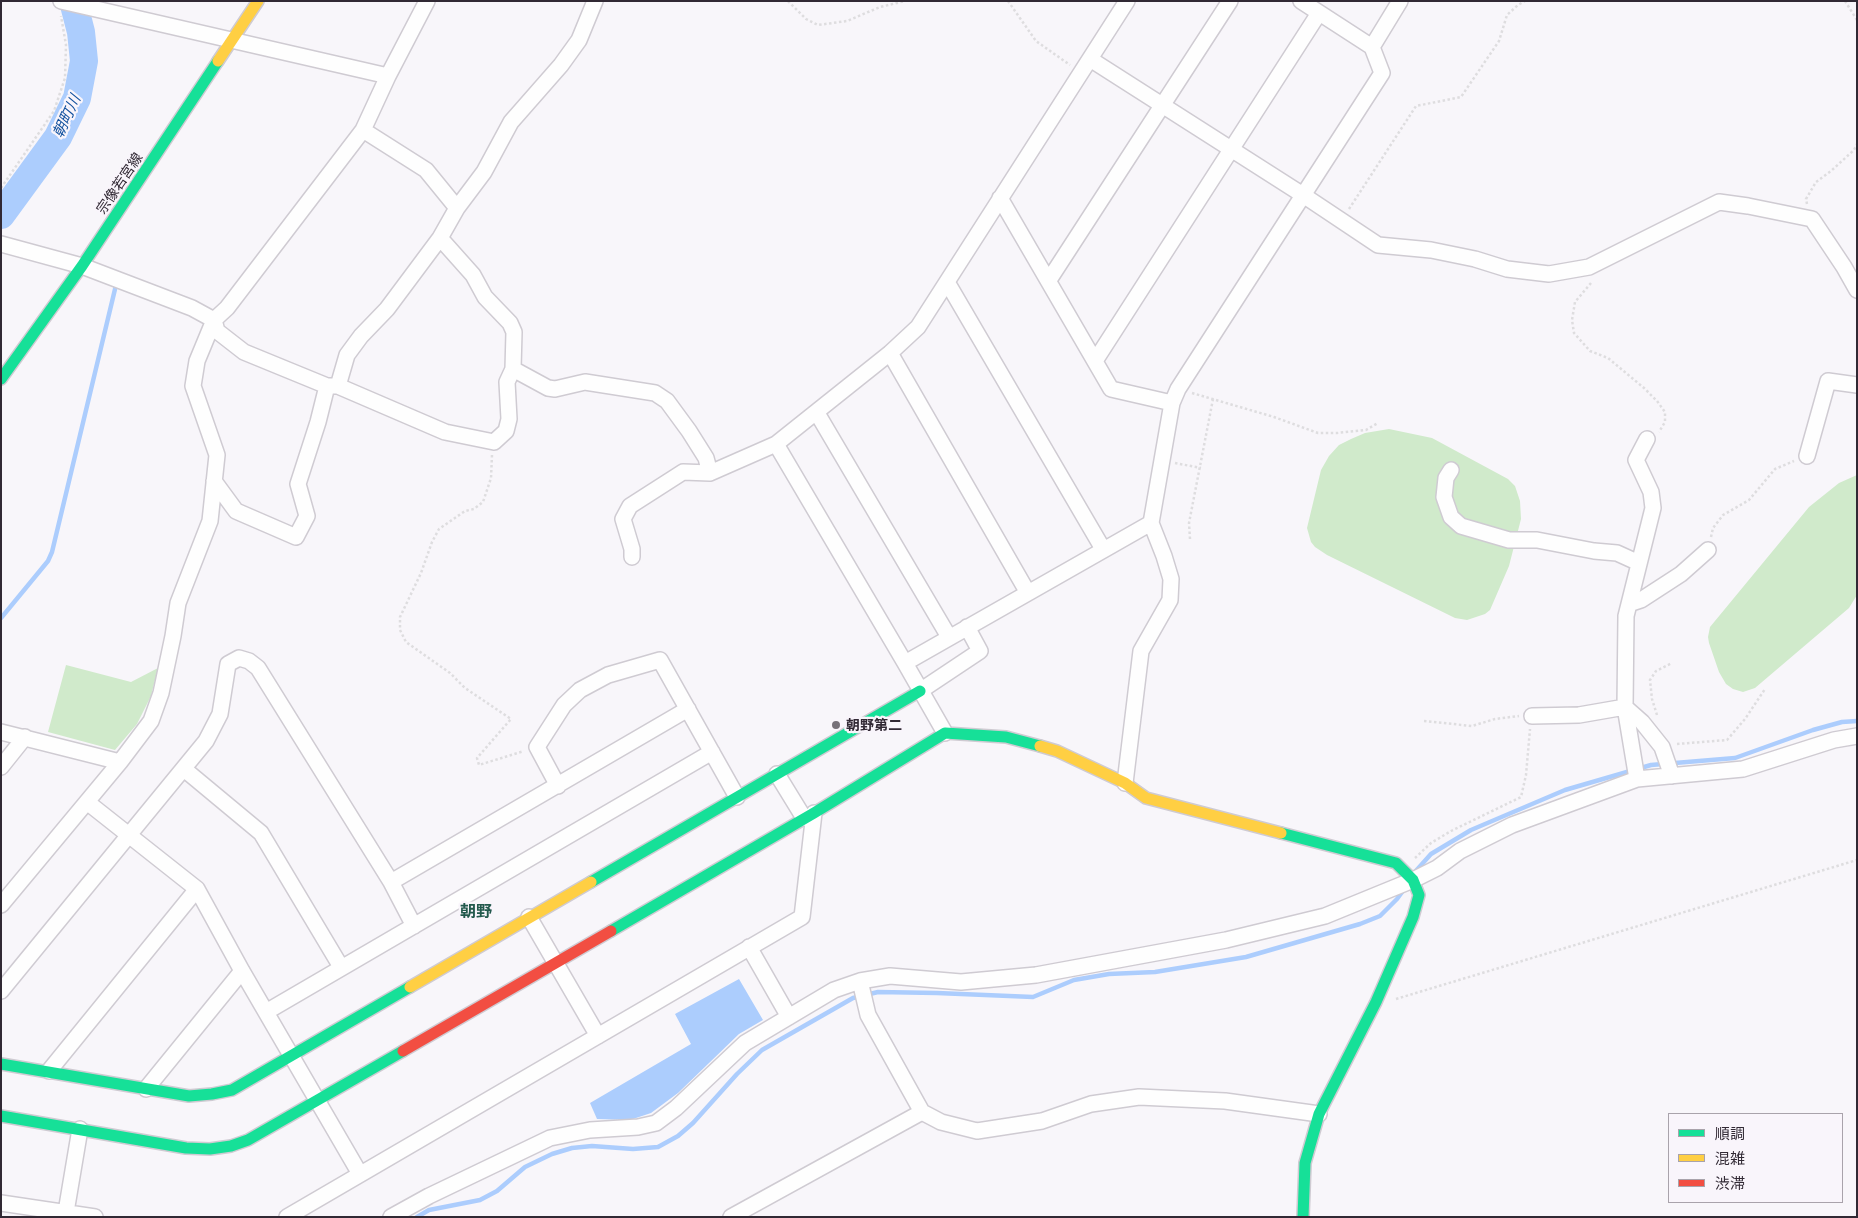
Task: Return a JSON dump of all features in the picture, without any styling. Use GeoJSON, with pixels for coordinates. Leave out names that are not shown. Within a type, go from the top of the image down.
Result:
{"type":"FeatureCollection","features":[{"type":"Feature","properties":{"kind":"street","name":"宗像若宮線"},"geometry":{"type":"LineString","coordinates":[[1,379],[82,266],[258,1]]}},
{"type":"Feature","properties":{"kind":"street"},"geometry":{"type":"LineString","coordinates":[[1,905],[120,762],[151,720],[161,693],[178,602],[210,521],[217,455],[193,386],[197,361],[214,320],[227,308],[363,130],[388,76],[427,1]]}},
{"type":"Feature","properties":{"kind":"street"},"geometry":{"type":"LineString","coordinates":[[214,481],[236,511],[296,537],[307,516],[298,484],[318,422],[332,386],[347,356],[356,342],[387,309],[440,238],[457,208],[484,172],[511,122],[561,64],[578,40],[596,1]]}},
{"type":"Feature","properties":{"kind":"street"},"geometry":{"type":"LineString","coordinates":[[632,557],[632,549],[623,519],[630,506],[683,472],[710,473],[776,444],[890,353],[918,327],[1127,1]]}},
{"type":"Feature","properties":{"kind":"street"},"geometry":{"type":"LineString","coordinates":[[1048,280],[1230,1]]}},
{"type":"Feature","properties":{"kind":"street"},"geometry":{"type":"LineString","coordinates":[[1126,783],[1141,651],[1170,600],[1171,580],[1151,523],[1172,403],[1178,389],[1382,73],[1372,47],[1301,1]]}},
{"type":"Feature","properties":{"kind":"street"},"geometry":{"type":"LineString","coordinates":[[1372,47],[1400,1]]}},
{"type":"Feature","properties":{"kind":"street"},"geometry":{"type":"LineString","coordinates":[[60,6],[232,40],[388,76]]}},
{"type":"Feature","properties":{"kind":"street"},"geometry":{"type":"LineString","coordinates":[[1095,361],[1319,13]]}},
{"type":"Feature","properties":{"kind":"street"},"geometry":{"type":"LineString","coordinates":[[1090,59],[1378,245],[1431,250],[1475,259],[1507,269],[1549,274],[1589,267],[1718,202],[1812,219],[1857,290]]}},
{"type":"Feature","properties":{"kind":"street"},"geometry":{"type":"LineString","coordinates":[[363,130],[426,170],[457,208]]}},
{"type":"Feature","properties":{"kind":"street"},"geometry":{"type":"LineString","coordinates":[[1000,198],[1111,389],[1172,403]]}},
{"type":"Feature","properties":{"kind":"street"},"geometry":{"type":"LineString","coordinates":[[1,244],[82,266],[192,308],[214,320],[217,331],[244,352],[446,432],[494,442],[506,431],[509,419],[507,382],[513,369],[514,332],[510,322],[485,297],[473,275],[440,238]]}},
{"type":"Feature","properties":{"kind":"street"},"geometry":{"type":"LineString","coordinates":[[947,282],[1103,549]]}},
{"type":"Feature","properties":{"kind":"street"},"geometry":{"type":"LineString","coordinates":[[890,353],[1028,592]]}},
{"type":"Feature","properties":{"kind":"street"},"geometry":{"type":"LineString","coordinates":[[513,369],[548,388],[556,389],[585,382],[655,393],[667,401],[689,430],[706,458],[710,473]]}},
{"type":"Feature","properties":{"kind":"street"},"geometry":{"type":"LineString","coordinates":[[1807,456],[1828,381],[1857,385]]}},
{"type":"Feature","properties":{"kind":"street"},"geometry":{"type":"LineString","coordinates":[[817,413],[949,637]]}},
{"type":"Feature","properties":{"kind":"street"},"geometry":{"type":"LineString","coordinates":[[1637,779],[1625,707],[1626,616],[1653,508],[1651,492],[1636,460],[1647,439]]}},
{"type":"Feature","properties":{"kind":"street"},"geometry":{"type":"LineString","coordinates":[[776,444],[944,733]]}},
{"type":"Feature","properties":{"kind":"street"},"geometry":{"type":"LineString","coordinates":[[1451,470],[1446,478],[1444,497],[1451,517],[1461,526],[1509,540],[1537,540],[1594,551],[1617,553],[1639,563]]}},
{"type":"Feature","properties":{"kind":"street"},"geometry":{"type":"LineString","coordinates":[[905,663],[1151,523]]}},
{"type":"Feature","properties":{"kind":"street"},"geometry":{"type":"LineString","coordinates":[[1629,604],[1641,600],[1680,574],[1708,550]]}},
{"type":"Feature","properties":{"kind":"street"},"geometry":{"type":"LineString","coordinates":[[1,1064],[190,1096],[232,1090],[920,691],[980,651],[967,627]]}},
{"type":"Feature","properties":{"kind":"street"},"geometry":{"type":"LineString","coordinates":[[1,991],[206,741],[220,714],[228,664],[239,658],[249,661],[258,668],[391,882],[414,926]]}},
{"type":"Feature","properties":{"kind":"street"},"geometry":{"type":"LineString","coordinates":[[558,786],[537,747],[564,706],[580,690],[608,675],[660,660],[737,797]]}},
{"type":"Feature","properties":{"kind":"street"},"geometry":{"type":"LineString","coordinates":[[1532,716],[1579,714],[1625,707]]}},
{"type":"Feature","properties":{"kind":"street"},"geometry":{"type":"LineString","coordinates":[[1625,707],[1642,722],[1662,747],[1672,776]]}},
{"type":"Feature","properties":{"kind":"street"},"geometry":{"type":"LineString","coordinates":[[391,882],[688,709]]}},
{"type":"Feature","properties":{"kind":"street"},"geometry":{"type":"LineString","coordinates":[[1,732],[120,762]]}},
{"type":"Feature","properties":{"kind":"street"},"geometry":{"type":"LineString","coordinates":[[1,1116],[186,1148],[210,1149],[231,1146],[248,1140],[555,964],[808,816],[944,733],[1006,737],[1057,751],[1126,783],[1146,798],[1396,863],[1414,880],[1419,895],[1413,917],[1376,1002],[1319,1114],[1305,1163],[1302,1217]]}},
{"type":"Feature","properties":{"kind":"street"},"geometry":{"type":"LineString","coordinates":[[391,1217],[429,1196],[550,1138],[590,1130],[638,1127],[656,1123],[676,1108],[745,1043],[834,990],[860,981],[890,976],[961,982],[1036,975],[1226,940],[1325,916],[1414,880],[1436,868],[1460,851],[1512,825],[1637,779],[1743,769],[1834,740],[1857,736]]}},
{"type":"Feature","properties":{"kind":"street"},"geometry":{"type":"LineString","coordinates":[[1,767],[25,737]]}},
{"type":"Feature","properties":{"kind":"street"},"geometry":{"type":"LineString","coordinates":[[266,1012],[712,752]]}},
{"type":"Feature","properties":{"kind":"street"},"geometry":{"type":"LineString","coordinates":[[184,769],[261,833],[341,967]]}},
{"type":"Feature","properties":{"kind":"street"},"geometry":{"type":"LineString","coordinates":[[287,1217],[802,917],[808,816],[777,774]]}},
{"type":"Feature","properties":{"kind":"street"},"geometry":{"type":"LineString","coordinates":[[87,802],[196,890],[360,1174]]}},
{"type":"Feature","properties":{"kind":"street"},"geometry":{"type":"LineString","coordinates":[[49,1071],[196,890]]}},
{"type":"Feature","properties":{"kind":"street"},"geometry":{"type":"LineString","coordinates":[[529,917],[598,1036]]}},
{"type":"Feature","properties":{"kind":"street"},"geometry":{"type":"LineString","coordinates":[[749,947],[789,1017]]}},
{"type":"Feature","properties":{"kind":"street"},"geometry":{"type":"LineString","coordinates":[[146,1089],[242,971]]}},
{"type":"Feature","properties":{"kind":"street"},"geometry":{"type":"LineString","coordinates":[[860,981],[868,1015],[922,1112],[941,1122],[977,1131],[1042,1120],[1091,1104],[1139,1097],[1225,1101],[1319,1114]]}},
{"type":"Feature","properties":{"kind":"street"},"geometry":{"type":"LineString","coordinates":[[731,1217],[922,1112]]}},
{"type":"Feature","properties":{"kind":"street"},"geometry":{"type":"LineString","coordinates":[[66,1212],[80,1129]]}},
{"type":"Feature","properties":{"kind":"street"},"geometry":{"type":"LineString","coordinates":[[1,1203],[95,1217]]}},
{"type":"Feature","properties":{"kind":"path"},"geometry":{"type":"LineString","coordinates":[[788,1],[806,19],[818,25],[847,22],[880,7],[905,1]]}},
{"type":"Feature","properties":{"kind":"path"},"geometry":{"type":"LineString","coordinates":[[1008,1],[1036,41],[1082,73]]}},
{"type":"Feature","properties":{"kind":"path"},"geometry":{"type":"LineString","coordinates":[[1342,221],[1416,106],[1461,97],[1499,41],[1507,15],[1525,1]]}},
{"type":"Feature","properties":{"kind":"path"},"geometry":{"type":"LineString","coordinates":[[1845,1],[1857,20]]}},
{"type":"Feature","properties":{"kind":"path"},"geometry":{"type":"LineString","coordinates":[[1,188],[54,111],[57,103],[65,78],[66,45],[60,6]]}},
{"type":"Feature","properties":{"kind":"path"},"geometry":{"type":"LineString","coordinates":[[1812,219],[1806,199],[1816,182],[1854,150],[1857,144]]}},
{"type":"Feature","properties":{"kind":"path"},"geometry":{"type":"LineString","coordinates":[[1595,279],[1575,302],[1572,320],[1574,333],[1590,351],[1608,358],[1644,388],[1661,406],[1665,412],[1665,422],[1659,432],[1647,439]]}},
{"type":"Feature","properties":{"kind":"path"},"geometry":{"type":"LineString","coordinates":[[1178,389],[1274,417],[1318,433],[1366,430],[1378,423]]}},
{"type":"Feature","properties":{"kind":"path"},"geometry":{"type":"LineString","coordinates":[[1190,539],[1189,523],[1213,399]]}},
{"type":"Feature","properties":{"kind":"path"},"geometry":{"type":"LineString","coordinates":[[494,442],[491,478],[483,502],[474,509],[465,510],[439,529],[400,617],[400,630],[406,642],[450,673],[465,688],[511,719],[477,758],[479,765],[537,747]]}},
{"type":"Feature","properties":{"kind":"path"},"geometry":{"type":"LineString","coordinates":[[1708,550],[1713,528],[1723,515],[1749,500],[1775,469],[1807,456]]}},
{"type":"Feature","properties":{"kind":"path"},"geometry":{"type":"LineString","coordinates":[[1161,461],[1201,468]]}},
{"type":"Feature","properties":{"kind":"path"},"geometry":{"type":"LineString","coordinates":[[1658,717],[1652,699],[1650,680],[1656,671],[1672,663]]}},
{"type":"Feature","properties":{"kind":"path"},"geometry":{"type":"LineString","coordinates":[[1662,747],[1727,740],[1745,719],[1765,689]]}},
{"type":"Feature","properties":{"kind":"path"},"geometry":{"type":"LineString","coordinates":[[1402,869],[1432,843],[1451,831],[1521,797],[1526,775],[1532,716],[1494,718],[1472,726],[1424,721]]}},
{"type":"Feature","properties":{"kind":"path"},"geometry":{"type":"LineString","coordinates":[[1376,1002],[1397,999],[1857,860]]}},
{"type":"Feature","properties":{"kind":"green space"},"geometry":{"type":"Polygon","coordinates":[[[1389,429],[1432,438],[1508,479],[1515,486],[1520,501],[1521,519],[1509,566],[1490,610],[1485,614],[1467,620],[1455,618],[1327,555],[1311,542],[1307,528],[1321,470],[1329,456],[1339,445],[1351,439],[1365,433],[1389,429]]]}},
{"type":"Feature","properties":{"kind":"green space"},"geometry":{"type":"Polygon","coordinates":[[[1857,475],[1857,595],[1849,608],[1755,688],[1743,692],[1733,689],[1726,684],[1719,672],[1709,643],[1710,627],[1809,507],[1839,483],[1857,475]]]}},
{"type":"Feature","properties":{"kind":"green space"},"geometry":{"type":"Polygon","coordinates":[[[66,665],[131,682],[158,668],[151,696],[137,724],[115,750],[48,732],[66,665]]]}},
{"type":"Feature","properties":{"kind":"water"},"geometry":{"type":"Polygon","coordinates":[[[739,979],[763,1020],[739,1034],[678,1093],[651,1113],[630,1120],[597,1119],[590,1103],[691,1044],[675,1014],[739,979]]]}},
{"type":"Feature","properties":{"kind":"waterway","name":"朝町川"},"geometry":{"type":"LineString","coordinates":[[1,215],[58,137],[77,98],[84,61],[81,32],[73,1]]}},
{"type":"Feature","properties":{"kind":"waterway"},"geometry":{"type":"LineString","coordinates":[[1,618],[48,561],[52,552],[116,285]]}},
{"type":"Feature","properties":{"kind":"waterway"},"geometry":{"type":"LineString","coordinates":[[1414,873],[1431,854],[1471,830],[1565,790],[1651,765],[1735,758],[1813,730],[1842,722],[1857,721]]}},
{"type":"Feature","properties":{"kind":"waterway"},"geometry":{"type":"LineString","coordinates":[[417,1217],[429,1210],[480,1200],[497,1191],[525,1167],[552,1154],[572,1148],[592,1146],[633,1149],[658,1147],[678,1136],[693,1123],[737,1074],[762,1050],[853,998],[878,992],[1033,997],[1074,980],[1109,974],[1155,972],[1246,957],[1360,924],[1380,916],[1405,888]]}},
{"type":"Feature","properties":{"kind":"traffic: fast"},"geometry":{"type":"LineString","coordinates":[[1,379],[82,266],[218,61]]}},
{"type":"Feature","properties":{"kind":"traffic: fast"},"geometry":{"type":"LineString","coordinates":[[591,882],[920,691]]}},
{"type":"Feature","properties":{"kind":"traffic: fast"},"geometry":{"type":"LineString","coordinates":[[611,931],[814,813],[945,733],[1006,737],[1040,746]]}},
{"type":"Feature","properties":{"kind":"traffic: fast"},"geometry":{"type":"LineString","coordinates":[[1281,833],[1396,863],[1413,880],[1419,895],[1413,917],[1376,1002],[1319,1114],[1305,1163],[1303,1217]]}},
{"type":"Feature","properties":{"kind":"traffic: fast"},"geometry":{"type":"LineString","coordinates":[[1,1064],[189,1096],[212,1094],[232,1090],[410,987]]}},
{"type":"Feature","properties":{"kind":"traffic: fast"},"geometry":{"type":"LineString","coordinates":[[1,1116],[186,1148],[210,1149],[231,1146],[248,1140],[403,1051]]}},
{"type":"Feature","properties":{"kind":"traffic: slow"},"geometry":{"type":"LineString","coordinates":[[218,61],[258,1]]}},
{"type":"Feature","properties":{"kind":"traffic: slow"},"geometry":{"type":"LineString","coordinates":[[1040,746],[1057,751],[1125,783],[1146,798],[1281,833]]}},
{"type":"Feature","properties":{"kind":"traffic: slow"},"geometry":{"type":"LineString","coordinates":[[410,987],[591,882]]}},
{"type":"Feature","properties":{"kind":"traffic: jam"},"geometry":{"type":"LineString","coordinates":[[403,1051],[611,931]]}},
{"type":"Feature","properties":{"kind":"place","name":"朝野第二"},"geometry":{"type":"Point","coordinates":[836,725]}},
{"type":"Feature","properties":{"kind":"district","name":"朝野"},"geometry":{"type":"Point","coordinates":[476,911]}}]}
